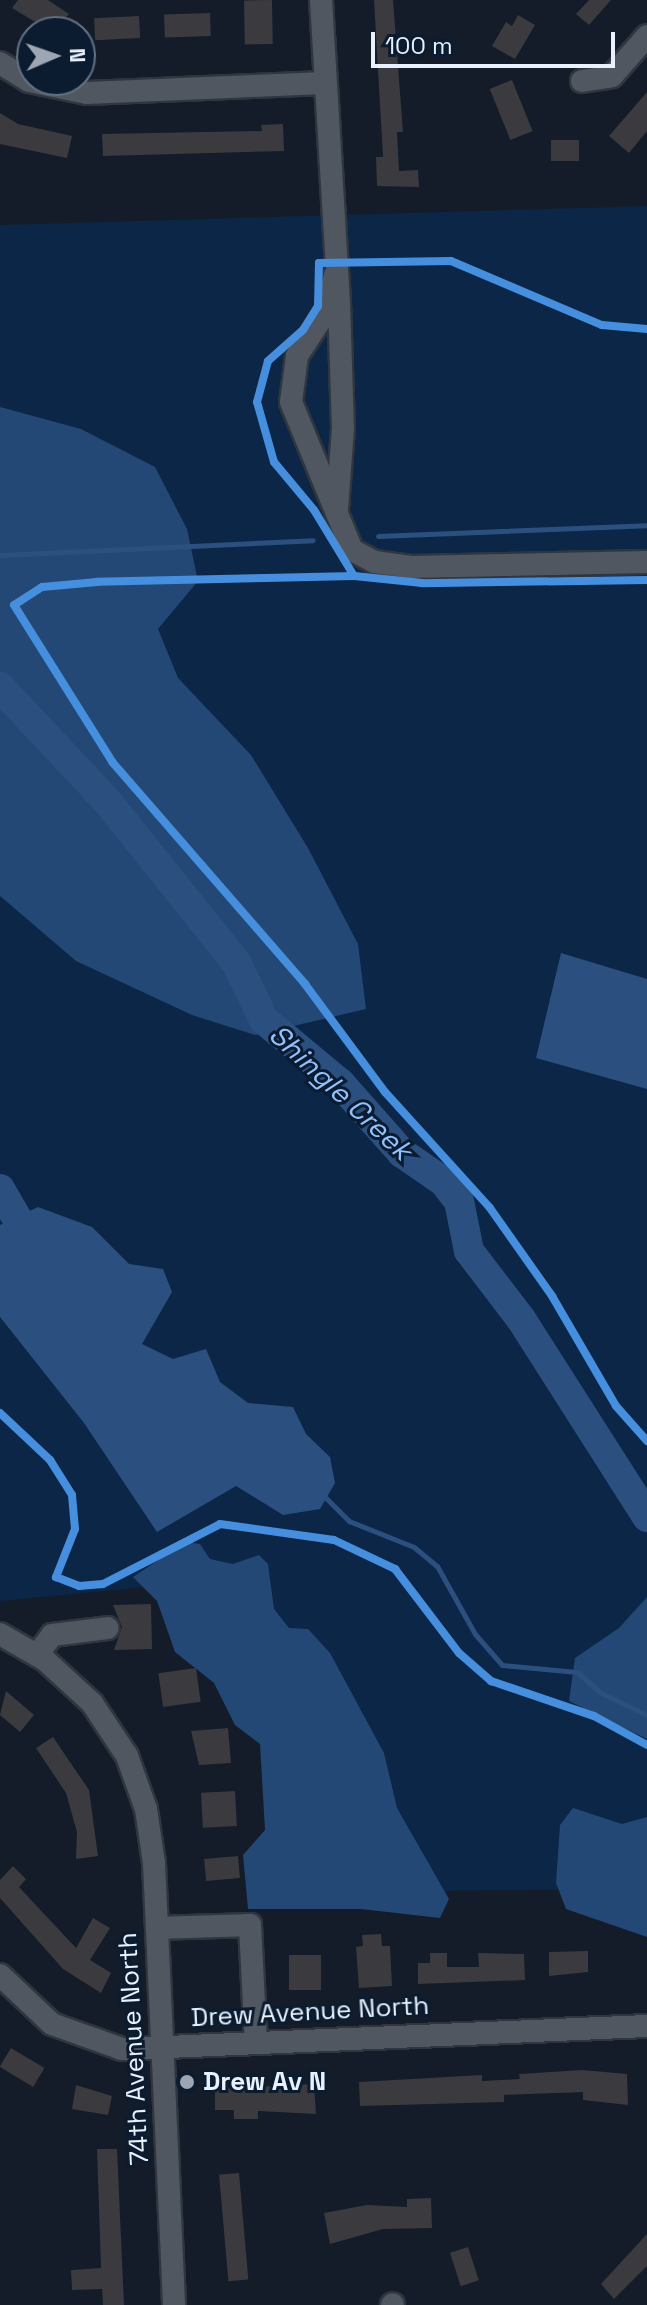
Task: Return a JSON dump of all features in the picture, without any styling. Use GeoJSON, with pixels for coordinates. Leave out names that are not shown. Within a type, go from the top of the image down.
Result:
{"type":"FeatureCollection","features":[{"type":"Feature","properties":{"kind":"street"},"geometry":{"type":"LineString","coordinates":[[321,0],[341,345],[343,442],[335,521]]}},
{"type":"Feature","properties":{"kind":"street"},"geometry":{"type":"LineString","coordinates":[[582,81],[612,76],[647,36]]}},
{"type":"Feature","properties":{"kind":"street"},"geometry":{"type":"LineString","coordinates":[[0,63],[57,91],[324,83]]}},
{"type":"Feature","properties":{"kind":"street"},"geometry":{"type":"LineString","coordinates":[[335,275],[327,310],[292,372],[291,402],[335,521],[352,550],[393,566],[647,562]]}},
{"type":"Feature","properties":{"kind":"street"},"geometry":{"type":"LineString","coordinates":[[309,339],[325,336],[341,345]]}},
{"type":"Feature","properties":{"kind":"street"},"geometry":{"type":"LineString","coordinates":[[311,452],[328,455],[343,442]]}},
{"type":"Feature","properties":{"kind":"street"},"geometry":{"type":"LineString","coordinates":[[0,1634],[37,1655],[52,1635],[108,1628]]}},
{"type":"Feature","properties":{"kind":"street","name":"74th Avenue North"},"geometry":{"type":"LineString","coordinates":[[37,1655],[98,1711],[141,1792],[157,1928],[174,2305]]}},
{"type":"Feature","properties":{"kind":"street"},"geometry":{"type":"LineString","coordinates":[[157,1928],[250,1925],[256,2043]]}},
{"type":"Feature","properties":{"kind":"street","name":"Drew Avenue North"},"geometry":{"type":"LineString","coordinates":[[0,1975],[52,2024],[77,2038],[122,2049],[647,2026]]}},
{"type":"Feature","properties":{"kind":"shaded area"},"geometry":{"type":"Polygon","coordinates":[[[647,206],[647,1889],[320,1892],[260,1674],[189,1583],[0,1601],[0,225],[647,206]]]}},
{"type":"Feature","properties":{"kind":"shaded area"},"geometry":{"type":"Polygon","coordinates":[[[0,407],[81,429],[155,467],[187,529],[198,581],[158,629],[178,678],[251,755],[308,848],[358,944],[366,1009],[255,1035],[192,1015],[76,961],[0,896],[0,407]]]}},
{"type":"Feature","properties":{"kind":"shaded area"},"geometry":{"type":"Polygon","coordinates":[[[561,953],[647,979],[647,1089],[536,1058],[561,953]]]}},
{"type":"Feature","properties":{"kind":"shaded area"},"geometry":{"type":"Polygon","coordinates":[[[38,1207],[92,1227],[129,1264],[163,1269],[172,1292],[142,1344],[173,1359],[206,1349],[220,1382],[248,1403],[293,1407],[306,1434],[330,1457],[335,1483],[320,1509],[283,1515],[236,1486],[157,1532],[84,1423],[0,1317],[0,1225],[38,1207]]]}},
{"type":"Feature","properties":{"kind":"shaded area"},"geometry":{"type":"Polygon","coordinates":[[[185,1542],[200,1544],[210,1559],[233,1564],[259,1555],[268,1564],[274,1609],[289,1628],[308,1629],[330,1653],[384,1753],[397,1808],[449,1899],[440,1918],[361,1909],[248,1909],[243,1855],[265,1830],[260,1744],[235,1725],[214,1683],[175,1652],[157,1601],[133,1577],[185,1542]]]}},
{"type":"Feature","properties":{"kind":"shaded area"},"geometry":{"type":"Polygon","coordinates":[[[647,1597],[647,1739],[569,1701],[575,1658],[619,1628],[647,1597]]]}},
{"type":"Feature","properties":{"kind":"shaded area"},"geometry":{"type":"Polygon","coordinates":[[[573,1808],[622,1824],[647,1817],[647,1937],[566,1909],[556,1883],[560,1825],[573,1808]]]}},
{"type":"Feature","properties":{"kind":"building"},"geometry":{"type":"Polygon","coordinates":[[[18,0],[48,0],[69,14],[25,16],[12,8],[18,0]]]}},
{"type":"Feature","properties":{"kind":"building"},"geometry":{"type":"Polygon","coordinates":[[[244,0],[272,0],[273,44],[245,44],[244,0]]]}},
{"type":"Feature","properties":{"kind":"building"},"geometry":{"type":"Polygon","coordinates":[[[374,0],[393,0],[403,132],[397,132],[399,171],[418,170],[419,187],[377,186],[376,157],[383,157],[374,0]]]}},
{"type":"Feature","properties":{"kind":"building"},"geometry":{"type":"Polygon","coordinates":[[[589,0],[611,0],[589,25],[576,14],[589,0]]]}},
{"type":"Feature","properties":{"kind":"building"},"geometry":{"type":"Polygon","coordinates":[[[210,13],[211,36],[165,38],[164,15],[210,13]]]}},
{"type":"Feature","properties":{"kind":"building"},"geometry":{"type":"Polygon","coordinates":[[[518,15],[535,25],[515,59],[492,46],[506,22],[512,26],[518,15]]]}},
{"type":"Feature","properties":{"kind":"building"},"geometry":{"type":"Polygon","coordinates":[[[139,16],[140,38],[96,40],[96,18],[139,16]]]}},
{"type":"Feature","properties":{"kind":"building"},"geometry":{"type":"Polygon","coordinates":[[[512,80],[533,131],[510,140],[490,89],[512,80]]]}},
{"type":"Feature","properties":{"kind":"building"},"geometry":{"type":"Polygon","coordinates":[[[647,92],[647,131],[629,153],[609,136],[647,92]]]}},
{"type":"Feature","properties":{"kind":"building"},"geometry":{"type":"Polygon","coordinates":[[[0,113],[18,124],[72,136],[67,158],[0,144],[0,113]]]}},
{"type":"Feature","properties":{"kind":"building"},"geometry":{"type":"Polygon","coordinates":[[[283,124],[284,151],[103,156],[102,134],[262,131],[261,125],[283,124]]]}},
{"type":"Feature","properties":{"kind":"building"},"geometry":{"type":"Polygon","coordinates":[[[551,140],[579,140],[579,161],[551,161],[551,140]]]}},
{"type":"Feature","properties":{"kind":"building"},"geometry":{"type":"Polygon","coordinates":[[[151,1604],[152,1649],[114,1650],[122,1627],[113,1605],[151,1604]]]}},
{"type":"Feature","properties":{"kind":"building"},"geometry":{"type":"Polygon","coordinates":[[[196,1668],[201,1702],[163,1707],[158,1673],[196,1668]]]}},
{"type":"Feature","properties":{"kind":"building"},"geometry":{"type":"Polygon","coordinates":[[[6,1691],[34,1715],[20,1732],[0,1715],[6,1691]]]}},
{"type":"Feature","properties":{"kind":"building"},"geometry":{"type":"Polygon","coordinates":[[[228,1728],[231,1763],[199,1765],[191,1731],[228,1728]]]}},
{"type":"Feature","properties":{"kind":"building"},"geometry":{"type":"Polygon","coordinates":[[[53,1737],[89,1790],[98,1856],[76,1859],[77,1832],[66,1793],[36,1748],[53,1737]]]}},
{"type":"Feature","properties":{"kind":"building"},"geometry":{"type":"Polygon","coordinates":[[[235,1791],[237,1826],[203,1828],[201,1793],[235,1791]]]}},
{"type":"Feature","properties":{"kind":"building"},"geometry":{"type":"Polygon","coordinates":[[[238,1856],[240,1878],[206,1881],[204,1859],[238,1856]]]}},
{"type":"Feature","properties":{"kind":"building"},"geometry":{"type":"Polygon","coordinates":[[[13,1866],[26,1879],[19,1887],[76,1948],[93,1918],[110,1928],[90,1960],[111,1973],[101,1993],[63,1969],[0,1898],[0,1880],[13,1866]]]}},
{"type":"Feature","properties":{"kind":"building"},"geometry":{"type":"Polygon","coordinates":[[[381,1934],[382,1946],[390,1946],[392,1986],[359,1988],[356,1947],[363,1946],[362,1935],[381,1934]]]}},
{"type":"Feature","properties":{"kind":"building"},"geometry":{"type":"Polygon","coordinates":[[[588,1951],[588,1972],[549,1976],[549,1952],[588,1951]]]}},
{"type":"Feature","properties":{"kind":"building"},"geometry":{"type":"Polygon","coordinates":[[[430,1953],[447,1953],[447,1967],[479,1967],[478,1953],[524,1954],[525,1980],[418,1984],[418,1963],[430,1963],[430,1953]]]}},
{"type":"Feature","properties":{"kind":"building"},"geometry":{"type":"Polygon","coordinates":[[[289,1955],[321,1955],[321,1990],[289,1990],[289,1955]]]}},
{"type":"Feature","properties":{"kind":"building"},"geometry":{"type":"Polygon","coordinates":[[[11,2048],[44,2068],[33,2087],[0,2067],[11,2048]]]}},
{"type":"Feature","properties":{"kind":"building"},"geometry":{"type":"Polygon","coordinates":[[[582,2070],[627,2074],[628,2105],[583,2100],[583,2092],[504,2095],[504,2102],[360,2106],[359,2082],[482,2075],[482,2081],[520,2079],[519,2074],[582,2070]]]}},
{"type":"Feature","properties":{"kind":"building"},"geometry":{"type":"Polygon","coordinates":[[[314,2084],[316,2114],[258,2111],[258,2119],[234,2119],[234,2110],[215,2110],[215,2089],[314,2084]]]}},
{"type":"Feature","properties":{"kind":"building"},"geometry":{"type":"Polygon","coordinates":[[[76,2085],[112,2096],[108,2115],[72,2109],[76,2085]]]}},
{"type":"Feature","properties":{"kind":"building"},"geometry":{"type":"Polygon","coordinates":[[[97,2149],[117,2149],[124,2305],[103,2305],[102,2289],[72,2290],[71,2270],[101,2268],[97,2149]]]}},
{"type":"Feature","properties":{"kind":"building"},"geometry":{"type":"Polygon","coordinates":[[[239,2173],[248,2280],[228,2281],[219,2175],[239,2173]]]}},
{"type":"Feature","properties":{"kind":"building"},"geometry":{"type":"Polygon","coordinates":[[[431,2198],[432,2228],[383,2229],[330,2244],[324,2213],[367,2205],[407,2207],[407,2199],[431,2198]]]}},
{"type":"Feature","properties":{"kind":"building"},"geometry":{"type":"Polygon","coordinates":[[[647,2234],[647,2266],[614,2299],[601,2284],[647,2234]]]}},
{"type":"Feature","properties":{"kind":"building"},"geometry":{"type":"Polygon","coordinates":[[[468,2247],[479,2280],[461,2286],[450,2253],[468,2247]]]}},
{"type":"Feature","properties":{"kind":"waterway"},"geometry":{"type":"LineString","coordinates":[[378,536],[647,525]]}},
{"type":"Feature","properties":{"kind":"waterway"},"geometry":{"type":"LineString","coordinates":[[0,555],[313,540]]}},
{"type":"Feature","properties":{"kind":"waterway","name":"Shingle Creek"},"geometry":{"type":"LineString","coordinates":[[0,687],[107,801],[236,962],[264,1020],[340,1083],[402,1153],[444,1182],[459,1201],[469,1251],[521,1319],[647,1517]]}},
{"type":"Feature","properties":{"kind":"waterway"},"geometry":{"type":"LineString","coordinates":[[0,1189],[37,1253]]}},
{"type":"Feature","properties":{"kind":"waterway"},"geometry":{"type":"LineString","coordinates":[[326,1498],[349,1521],[414,1547],[437,1566],[475,1634],[502,1665],[577,1672],[601,1693],[647,1715]]}},
{"type":"Feature","properties":{"kind":"cycle path"},"geometry":{"type":"LineString","coordinates":[[354,576],[314,510],[274,462],[257,402],[268,361],[303,330],[318,306],[319,263],[451,261],[602,325],[647,329]]}},
{"type":"Feature","properties":{"kind":"cycle path"},"geometry":{"type":"LineString","coordinates":[[647,580],[422,583],[354,576],[97,582],[42,587],[14,605],[113,763],[305,984],[385,1092],[490,1208],[552,1296],[616,1406],[647,1441]]}},
{"type":"Feature","properties":{"kind":"cycle path"},"geometry":{"type":"LineString","coordinates":[[0,1413],[50,1460],[72,1495],[75,1529],[56,1577],[79,1586],[103,1584],[220,1524],[334,1540],[395,1569],[459,1653],[491,1681],[594,1716],[647,1745]]}},
{"type":"Feature","properties":{"kind":"place","name":"Drew Av N"},"geometry":{"type":"Point","coordinates":[187,2082]}}]}
